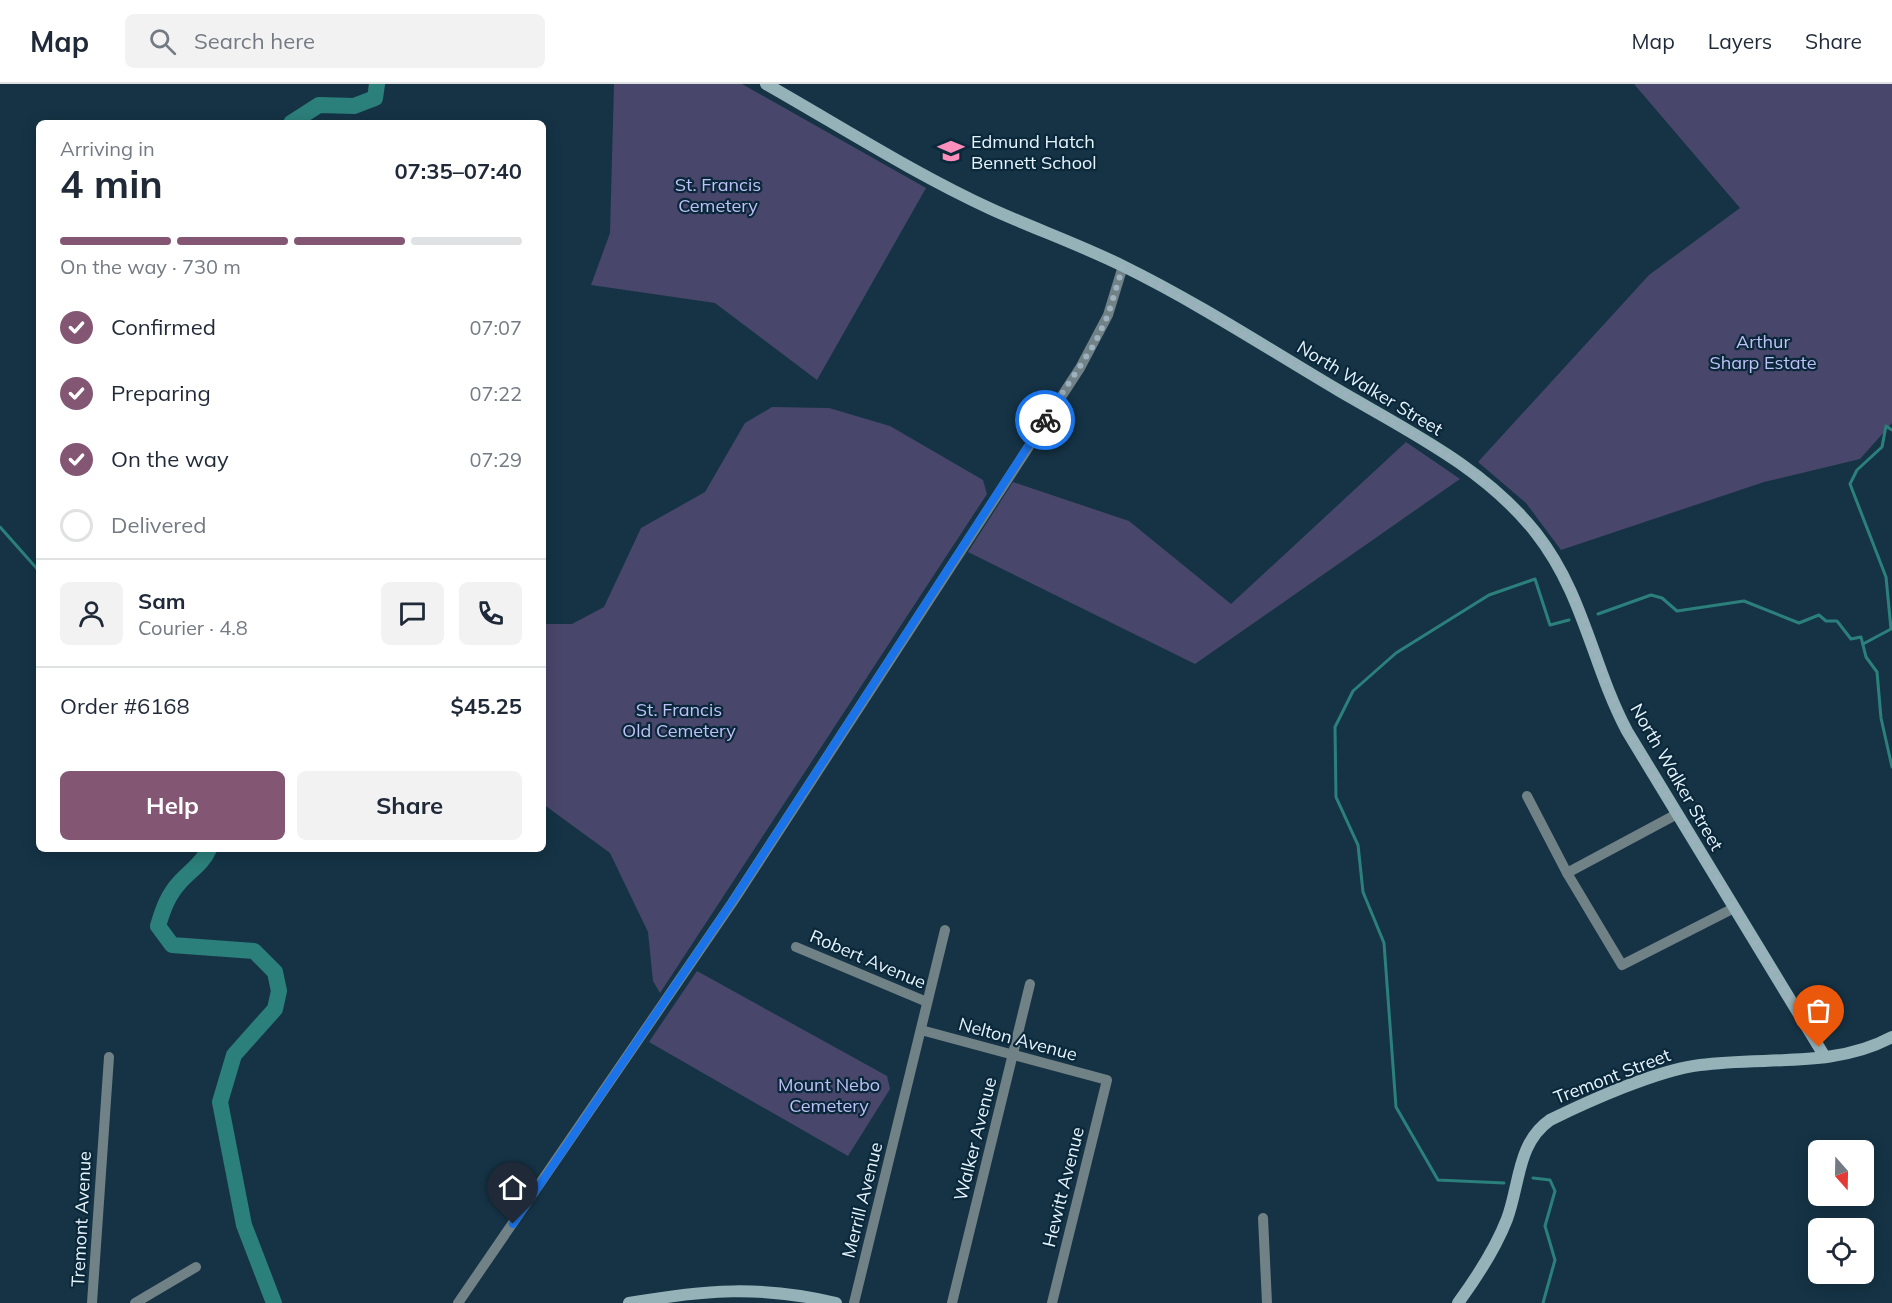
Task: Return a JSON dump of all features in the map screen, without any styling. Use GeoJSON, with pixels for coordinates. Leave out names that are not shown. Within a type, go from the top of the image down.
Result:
{"type":"FeatureCollection","features":[{"type":"Feature","properties":{"kind":"main road","name":"North Walker Street"},"geometry":{"type":"LineString","coordinates":[[766,84],[913,169],[990,208],[1123,266],[1195,305],[1437,448],[1509,503],[1542,541],[1566,580],[1582,614],[1619,715],[1825,1057]]}},
{"type":"Feature","properties":{"kind":"main road","name":"Tremont Street"},"geometry":{"type":"LineString","coordinates":[[1458,1303],[1478,1275],[1506,1220],[1526,1149],[1535,1133],[1550,1120],[1680,1069],[1715,1063],[1825,1057],[1874,1045],[1892,1036]]}},
{"type":"Feature","properties":{"kind":"main road"},"geometry":{"type":"LineString","coordinates":[[629,1303],[691,1293],[738,1289],[782,1292],[836,1303]]}},
{"type":"Feature","properties":{"kind":"street"},"geometry":{"type":"LineString","coordinates":[[458,1303],[734,899],[1076,374],[1108,315],[1123,266]]}},
{"type":"Feature","properties":{"kind":"street"},"geometry":{"type":"LineString","coordinates":[[1527,796],[1567,873],[1622,965],[1734,908]]}},
{"type":"Feature","properties":{"kind":"street"},"geometry":{"type":"LineString","coordinates":[[1567,873],[1677,814]]}},
{"type":"Feature","properties":{"kind":"street","name":"Merrill Avenue"},"geometry":{"type":"LineString","coordinates":[[854,1303],[945,930]]}},
{"type":"Feature","properties":{"kind":"street","name":"Robert Avenue"},"geometry":{"type":"LineString","coordinates":[[795,946],[927,1002]]}},
{"type":"Feature","properties":{"kind":"street","name":"Walker Avenue"},"geometry":{"type":"LineString","coordinates":[[952,1303],[1030,984]]}},
{"type":"Feature","properties":{"kind":"street","name":"Nelton Avenue"},"geometry":{"type":"LineString","coordinates":[[921,1030],[1107,1080]]}},
{"type":"Feature","properties":{"kind":"street","name":"Tremont Avenue"},"geometry":{"type":"LineString","coordinates":[[92,1303],[109,1057]]}},
{"type":"Feature","properties":{"kind":"street","name":"Hewitt Avenue"},"geometry":{"type":"LineString","coordinates":[[1052,1303],[1107,1080]]}},
{"type":"Feature","properties":{"kind":"street"},"geometry":{"type":"LineString","coordinates":[[1263,1218],[1267,1303]]}},
{"type":"Feature","properties":{"kind":"street"},"geometry":{"type":"LineString","coordinates":[[135,1303],[196,1267]]}},
{"type":"Feature","properties":{"kind":"green space","name":"St. Francis Cemetery"},"geometry":{"type":"Polygon","coordinates":[[[614,84],[742,84],[926,188],[817,380],[715,303],[591,285],[610,233],[614,84]]]}},
{"type":"Feature","properties":{"kind":"green space","name":"Arthur Sharp Estate"},"geometry":{"type":"Polygon","coordinates":[[[1634,84],[1892,84],[1892,423],[1860,459],[1764,482],[1561,550],[1526,503],[1478,462],[1649,275],[1740,208],[1634,84]]]}},
{"type":"Feature","properties":{"kind":"green space","name":"St. Francis Old Cemetery"},"geometry":{"type":"Polygon","coordinates":[[[772,407],[829,408],[890,426],[983,480],[987,494],[660,993],[653,981],[648,932],[610,853],[546,806],[546,624],[572,624],[604,607],[641,528],[705,492],[745,423],[772,407]]]}},
{"type":"Feature","properties":{"kind":"green space"},"geometry":{"type":"Polygon","coordinates":[[[1406,442],[1460,479],[1195,664],[968,552],[1013,482],[1129,521],[1231,604],[1406,442]]]}},
{"type":"Feature","properties":{"kind":"green space","name":"Mount Nebo Cemetery"},"geometry":{"type":"Polygon","coordinates":[[[697,971],[887,1076],[890,1089],[848,1156],[649,1042],[697,971]]]}},
{"type":"Feature","properties":{"kind":"waterway"},"geometry":{"type":"LineString","coordinates":[[296,120],[319,105],[354,106],[375,98],[377,84]]}},
{"type":"Feature","properties":{"kind":"waterway"},"geometry":{"type":"LineString","coordinates":[[1863,644],[1891,629],[1886,577],[1850,484],[1857,470],[1882,447],[1886,426],[1892,430]]}},
{"type":"Feature","properties":{"kind":"waterway"},"geometry":{"type":"LineString","coordinates":[[0,527],[36,568]]}},
{"type":"Feature","properties":{"kind":"waterway"},"geometry":{"type":"LineString","coordinates":[[1504,1183],[1438,1180],[1396,1107],[1384,943],[1363,892],[1358,845],[1336,797],[1335,727],[1353,691],[1396,653],[1489,595],[1535,579],[1550,625],[1569,620]]}},
{"type":"Feature","properties":{"kind":"waterway"},"geometry":{"type":"LineString","coordinates":[[1598,614],[1651,595],[1662,598],[1677,611],[1744,601],[1799,623],[1819,615],[1826,621],[1837,621],[1851,639],[1861,637],[1866,657],[1877,672],[1881,718],[1892,767]]}},
{"type":"Feature","properties":{"kind":"waterway"},"geometry":{"type":"LineString","coordinates":[[207,852],[200,863],[172,892],[158,926],[172,945],[254,951],[275,972],[279,991],[275,1009],[234,1055],[220,1102],[244,1225],[274,1303]]}},
{"type":"Feature","properties":{"kind":"waterway"},"geometry":{"type":"LineString","coordinates":[[1533,1178],[1550,1180],[1555,1191],[1545,1226],[1555,1260],[1543,1303]]}},
{"type":"Feature","properties":{"kind":"way so far"},"geometry":{"type":"LineString","coordinates":[[1045,420],[1095,343],[1108,315],[1123,266],[1195,305],[1437,448],[1497,492],[1528,524],[1563,573],[1582,614],[1607,686],[1627,731],[1819,1047]]}},
{"type":"Feature","properties":{"kind":"place","name":"Edmund Hatch Bennett School"},"geometry":{"type":"Point","coordinates":[951,151]}},
{"type":"Feature","properties":{"kind":"route"},"geometry":{"type":"LineString","coordinates":[[513,1224],[836,745],[1045,420]]}}]}
